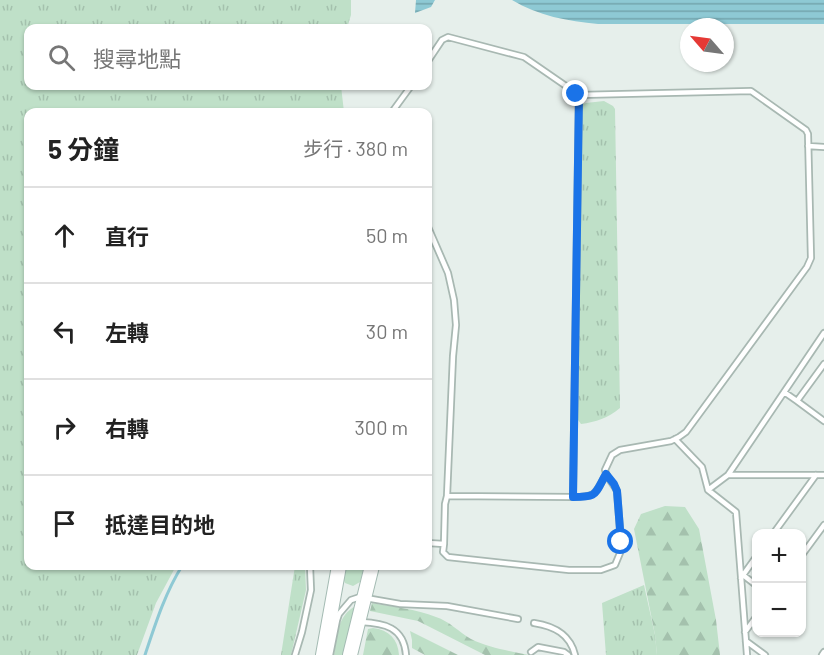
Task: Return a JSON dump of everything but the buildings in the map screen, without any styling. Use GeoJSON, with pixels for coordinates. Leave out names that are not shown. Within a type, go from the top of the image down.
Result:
{"type":"FeatureCollection","features":[{"type":"Feature","properties":{"kind":"main road"},"geometry":{"type":"LineString","coordinates":[[323,655],[338,570]]}},
{"type":"Feature","properties":{"kind":"main road"},"geometry":{"type":"LineString","coordinates":[[350,655],[371,570]]}},
{"type":"Feature","properties":{"kind":"lane"},"geometry":{"type":"LineString","coordinates":[[432,55],[442,40],[448,37],[524,57],[579,95],[751,91],[806,130],[808,134],[811,258],[686,432],[675,439],[620,450],[612,455],[604,470],[617,491],[620,553],[615,565],[601,570],[569,570],[448,557],[443,552],[456,325],[454,300],[448,273],[432,236]]}},
{"type":"Feature","properties":{"kind":"lane"},"geometry":{"type":"LineString","coordinates":[[395,108],[408,90]]}},
{"type":"Feature","properties":{"kind":"lane"},"geometry":{"type":"LineString","coordinates":[[573,497],[579,95]]}},
{"type":"Feature","properties":{"kind":"lane"},"geometry":{"type":"LineString","coordinates":[[808,146],[824,147]]}},
{"type":"Feature","properties":{"kind":"lane"},"geometry":{"type":"LineString","coordinates":[[708,489],[728,475],[824,333]]}},
{"type":"Feature","properties":{"kind":"lane"},"geometry":{"type":"LineString","coordinates":[[797,401],[824,364]]}},
{"type":"Feature","properties":{"kind":"lane"},"geometry":{"type":"LineString","coordinates":[[784,392],[824,421]]}},
{"type":"Feature","properties":{"kind":"lane"},"geometry":{"type":"LineString","coordinates":[[675,439],[702,467],[708,489],[736,512],[747,655]]}},
{"type":"Feature","properties":{"kind":"lane"},"geometry":{"type":"LineString","coordinates":[[447,495],[590,497],[606,474]]}},
{"type":"Feature","properties":{"kind":"lane"},"geometry":{"type":"LineString","coordinates":[[728,475],[824,475]]}},
{"type":"Feature","properties":{"kind":"lane"},"geometry":{"type":"LineString","coordinates":[[778,529],[816,475]]}},
{"type":"Feature","properties":{"kind":"lane"},"geometry":{"type":"LineString","coordinates":[[806,548],[824,525]]}},
{"type":"Feature","properties":{"kind":"lane"},"geometry":{"type":"LineString","coordinates":[[432,543],[444,544]]}},
{"type":"Feature","properties":{"kind":"lane"},"geometry":{"type":"LineString","coordinates":[[742,577],[752,563]]}},
{"type":"Feature","properties":{"kind":"lane"},"geometry":{"type":"LineString","coordinates":[[295,655],[311,590],[310,570]]}},
{"type":"Feature","properties":{"kind":"lane"},"geometry":{"type":"LineString","coordinates":[[742,577],[752,583]]}},
{"type":"Feature","properties":{"kind":"lane"},"geometry":{"type":"LineString","coordinates":[[330,655],[339,614],[351,600],[360,597],[400,604],[447,606],[518,619]]}},
{"type":"Feature","properties":{"kind":"lane"},"geometry":{"type":"LineString","coordinates":[[357,622],[378,623],[392,629],[402,640],[406,655]]}},
{"type":"Feature","properties":{"kind":"lane"},"geometry":{"type":"LineString","coordinates":[[534,622],[559,630],[568,639],[575,655]]}},
{"type":"Feature","properties":{"kind":"lane"},"geometry":{"type":"LineString","coordinates":[[745,632],[752,622]]}},
{"type":"Feature","properties":{"kind":"lane"},"geometry":{"type":"LineString","coordinates":[[746,641],[765,655]]}},
{"type":"Feature","properties":{"kind":"lane"},"geometry":{"type":"LineString","coordinates":[[531,652],[538,647],[564,652],[568,655]]}},
{"type":"Feature","properties":{"kind":"green space"},"geometry":{"type":"Polygon","coordinates":[[[0,0],[351,0],[348,24],[24,24],[24,90],[341,90],[344,108],[24,108],[24,570],[174,570],[156,603],[137,655],[0,655],[0,0]]]}},
{"type":"Feature","properties":{"kind":"green space"},"geometry":{"type":"Polygon","coordinates":[[[604,101],[615,109],[620,408],[602,419],[581,424],[578,420],[581,110],[583,104],[604,101]]]}},
{"type":"Feature","properties":{"kind":"green space"},"geometry":{"type":"Polygon","coordinates":[[[665,506],[685,507],[699,529],[716,620],[720,655],[657,655],[634,529],[641,514],[665,506]]]}},
{"type":"Feature","properties":{"kind":"green space"},"geometry":{"type":"Polygon","coordinates":[[[294,570],[305,570],[306,590],[291,655],[281,655],[294,570]]]}},
{"type":"Feature","properties":{"kind":"green space"},"geometry":{"type":"Polygon","coordinates":[[[344,570],[363,570],[360,582],[353,586],[345,583],[344,570]]]}},
{"type":"Feature","properties":{"kind":"green space"},"geometry":{"type":"Polygon","coordinates":[[[644,585],[657,655],[606,655],[602,603],[644,585]]]}},
{"type":"Feature","properties":{"kind":"green space"},"geometry":{"type":"Polygon","coordinates":[[[372,603],[428,614],[445,621],[478,642],[529,655],[485,655],[418,621],[370,611],[372,603]]]}},
{"type":"Feature","properties":{"kind":"green space"},"geometry":{"type":"Polygon","coordinates":[[[356,606],[345,655],[334,655],[341,621],[356,606]]]}},
{"type":"Feature","properties":{"kind":"green space"},"geometry":{"type":"Polygon","coordinates":[[[373,628],[392,636],[397,644],[399,655],[363,655],[368,629],[373,628]]]}},
{"type":"Feature","properties":{"kind":"green space"},"geometry":{"type":"Polygon","coordinates":[[[410,631],[458,655],[425,655],[412,648],[410,631]]]}},
{"type":"Feature","properties":{"kind":"water"},"geometry":{"type":"Polygon","coordinates":[[[416,0],[435,0],[431,7],[415,13],[416,0]]]}},
{"type":"Feature","properties":{"kind":"water"},"geometry":{"type":"Polygon","coordinates":[[[512,0],[824,0],[824,24],[734,24],[734,18],[680,18],[680,24],[598,24],[554,17],[522,6],[512,0]]]}},
{"type":"Feature","properties":{"kind":"waterway"},"geometry":{"type":"LineString","coordinates":[[145,655],[165,598],[180,570]]}},
{"type":"Feature","properties":{"kind":"route"},"geometry":{"type":"LineString","coordinates":[[576,94],[579,95],[573,497],[590,497],[606,474],[617,491],[621,542]]}}]}
